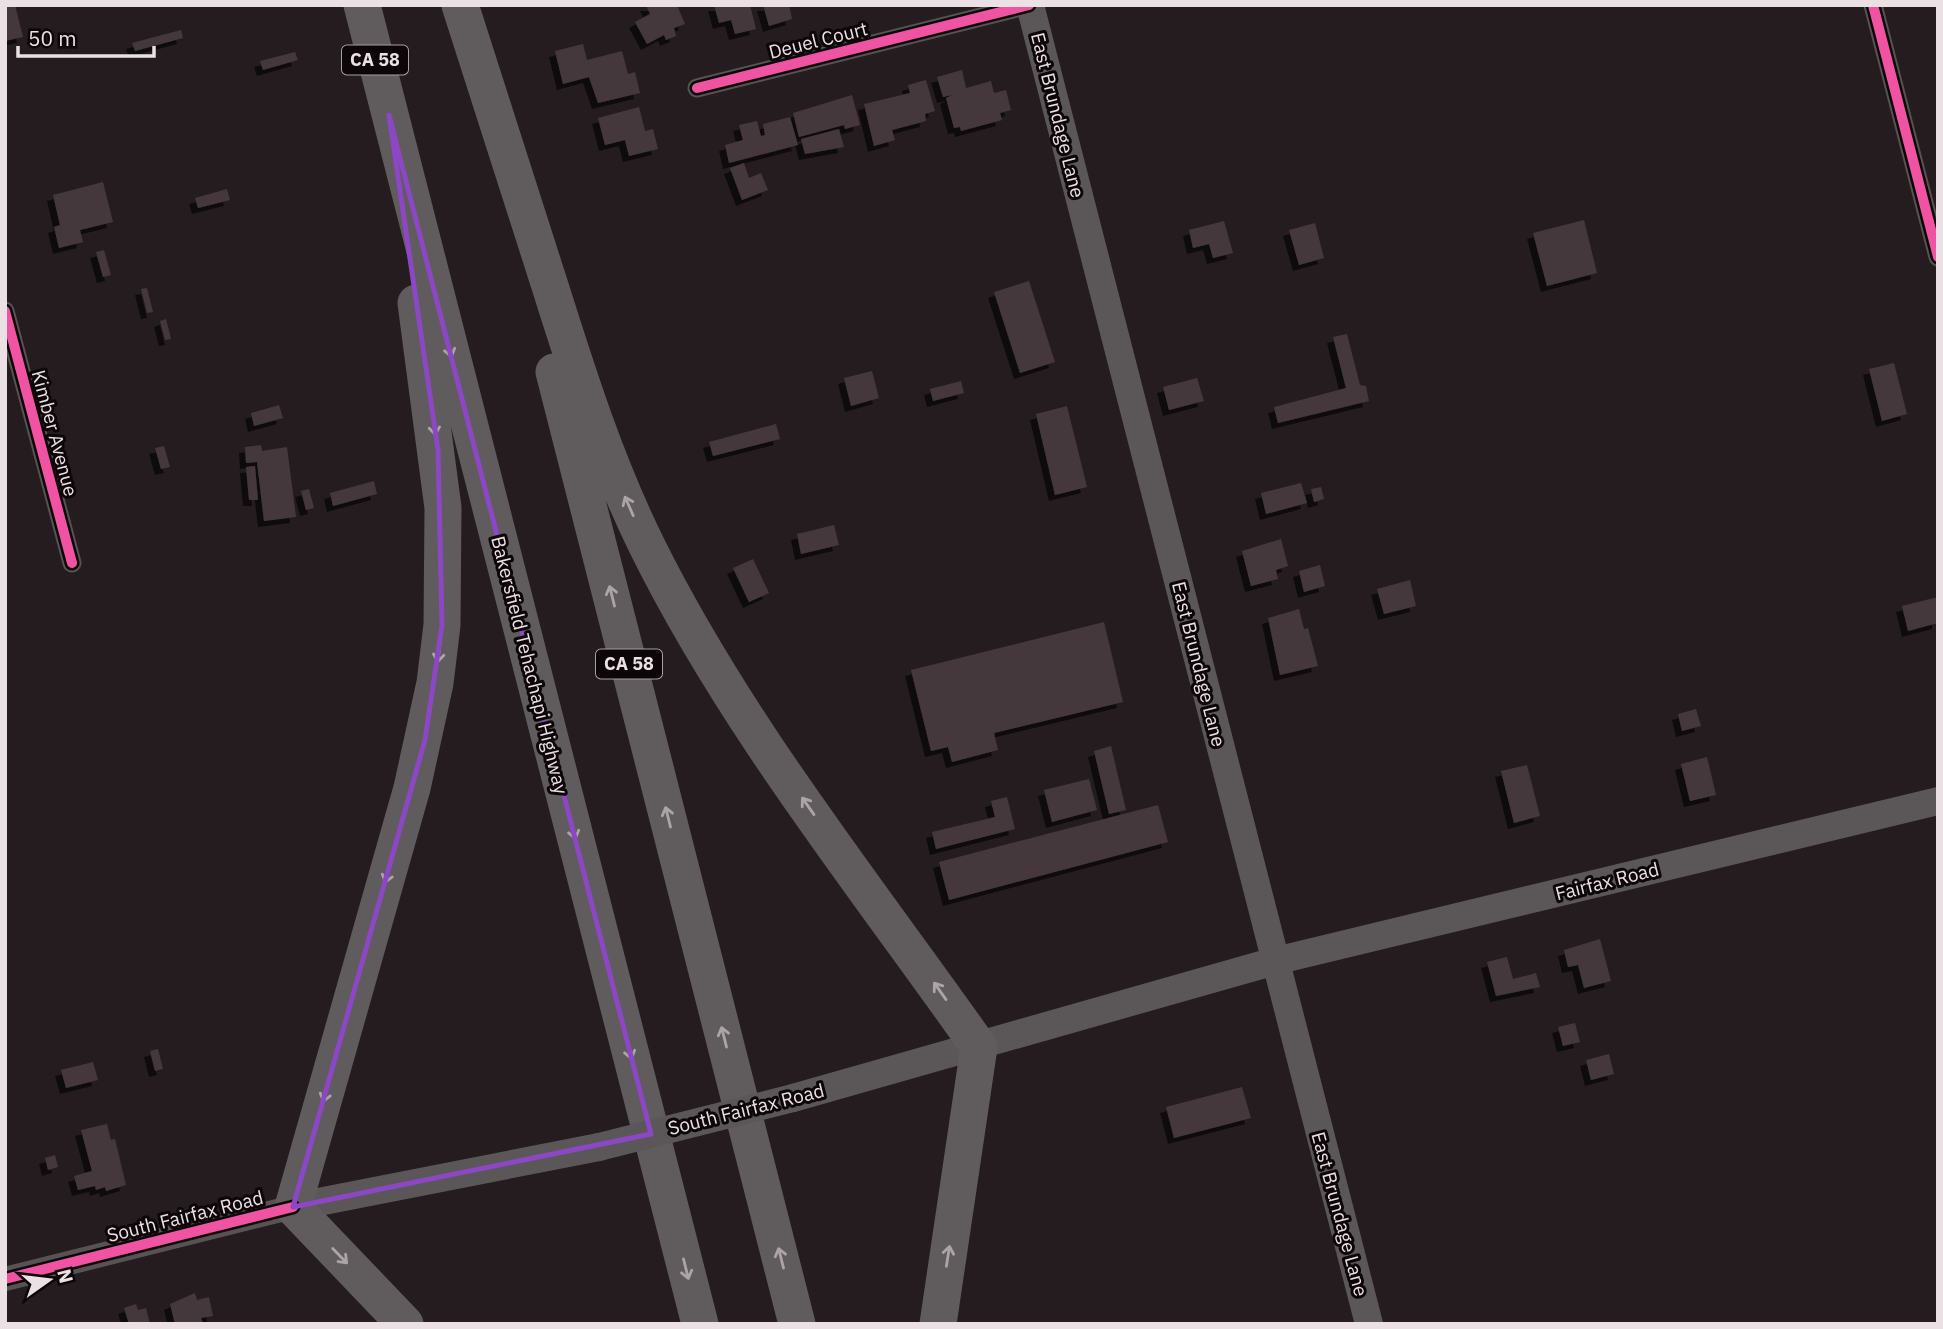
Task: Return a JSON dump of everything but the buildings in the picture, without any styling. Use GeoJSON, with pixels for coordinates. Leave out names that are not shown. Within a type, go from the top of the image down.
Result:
{"type":"FeatureCollection","features":[{"type":"Feature","properties":{"kind":"highway","name":"Bakersfield Tehachapi Highway"},"geometry":{"type":"LineString","coordinates":[[362,5],[700,1324]]}},
{"type":"Feature","properties":{"kind":"highway"},"geometry":{"type":"LineString","coordinates":[[460,5],[584,392],[645,543],[677,606],[743,714],[979,1047],[938,1324]]}},
{"type":"Feature","properties":{"kind":"highway","name":"CA 58"},"geometry":{"type":"LineString","coordinates":[[460,5],[797,1324]]}},
{"type":"Feature","properties":{"kind":"highway"},"geometry":{"type":"LineString","coordinates":[[389,115],[438,450],[443,520],[442,625],[425,740],[293,1207],[405,1324]]}},
{"type":"Feature","properties":{"kind":"main road","name":"East Brundage Lane"},"geometry":{"type":"LineString","coordinates":[[1030,5],[1368,1324]]}},
{"type":"Feature","properties":{"kind":"main road","name":"Fairfax Road"},"geometry":{"type":"LineString","coordinates":[[1275,961],[1938,801]]}},
{"type":"Feature","properties":{"kind":"main road","name":"South Fairfax Road"},"geometry":{"type":"LineString","coordinates":[[293,1207],[598,1147],[793,1098],[979,1047],[1275,961]]}},
{"type":"Feature","properties":{"kind":"street","name":"Deuel Court"},"geometry":{"type":"LineString","coordinates":[[697,88],[1030,5]]}},
{"type":"Feature","properties":{"kind":"street"},"geometry":{"type":"LineString","coordinates":[[1873,5],[1938,257]]}},
{"type":"Feature","properties":{"kind":"street","name":"Kimber Avenue"},"geometry":{"type":"LineString","coordinates":[[5,311],[72,563]]}},
{"type":"Feature","properties":{"kind":"street","name":"South Fairfax Road"},"geometry":{"type":"LineString","coordinates":[[5,1279],[293,1207]]}},
{"type":"Feature","properties":{"kind":"highlighted area"},"geometry":{"type":"Polygon","coordinates":[[[389,115],[651,1134],[293,1207],[425,740],[442,625],[438,450],[389,115]]]}},
{"type":"Feature","properties":{"kind":"cycle path"},"geometry":{"type":"LineString","coordinates":[[697,88],[1029,5]]}},
{"type":"Feature","properties":{"kind":"cycle path"},"geometry":{"type":"LineString","coordinates":[[1873,5],[1938,257]]}},
{"type":"Feature","properties":{"kind":"cycle path"},"geometry":{"type":"LineString","coordinates":[[5,311],[72,563]]}},
{"type":"Feature","properties":{"kind":"cycle path"},"geometry":{"type":"LineString","coordinates":[[5,1279],[293,1207]]}}]}
